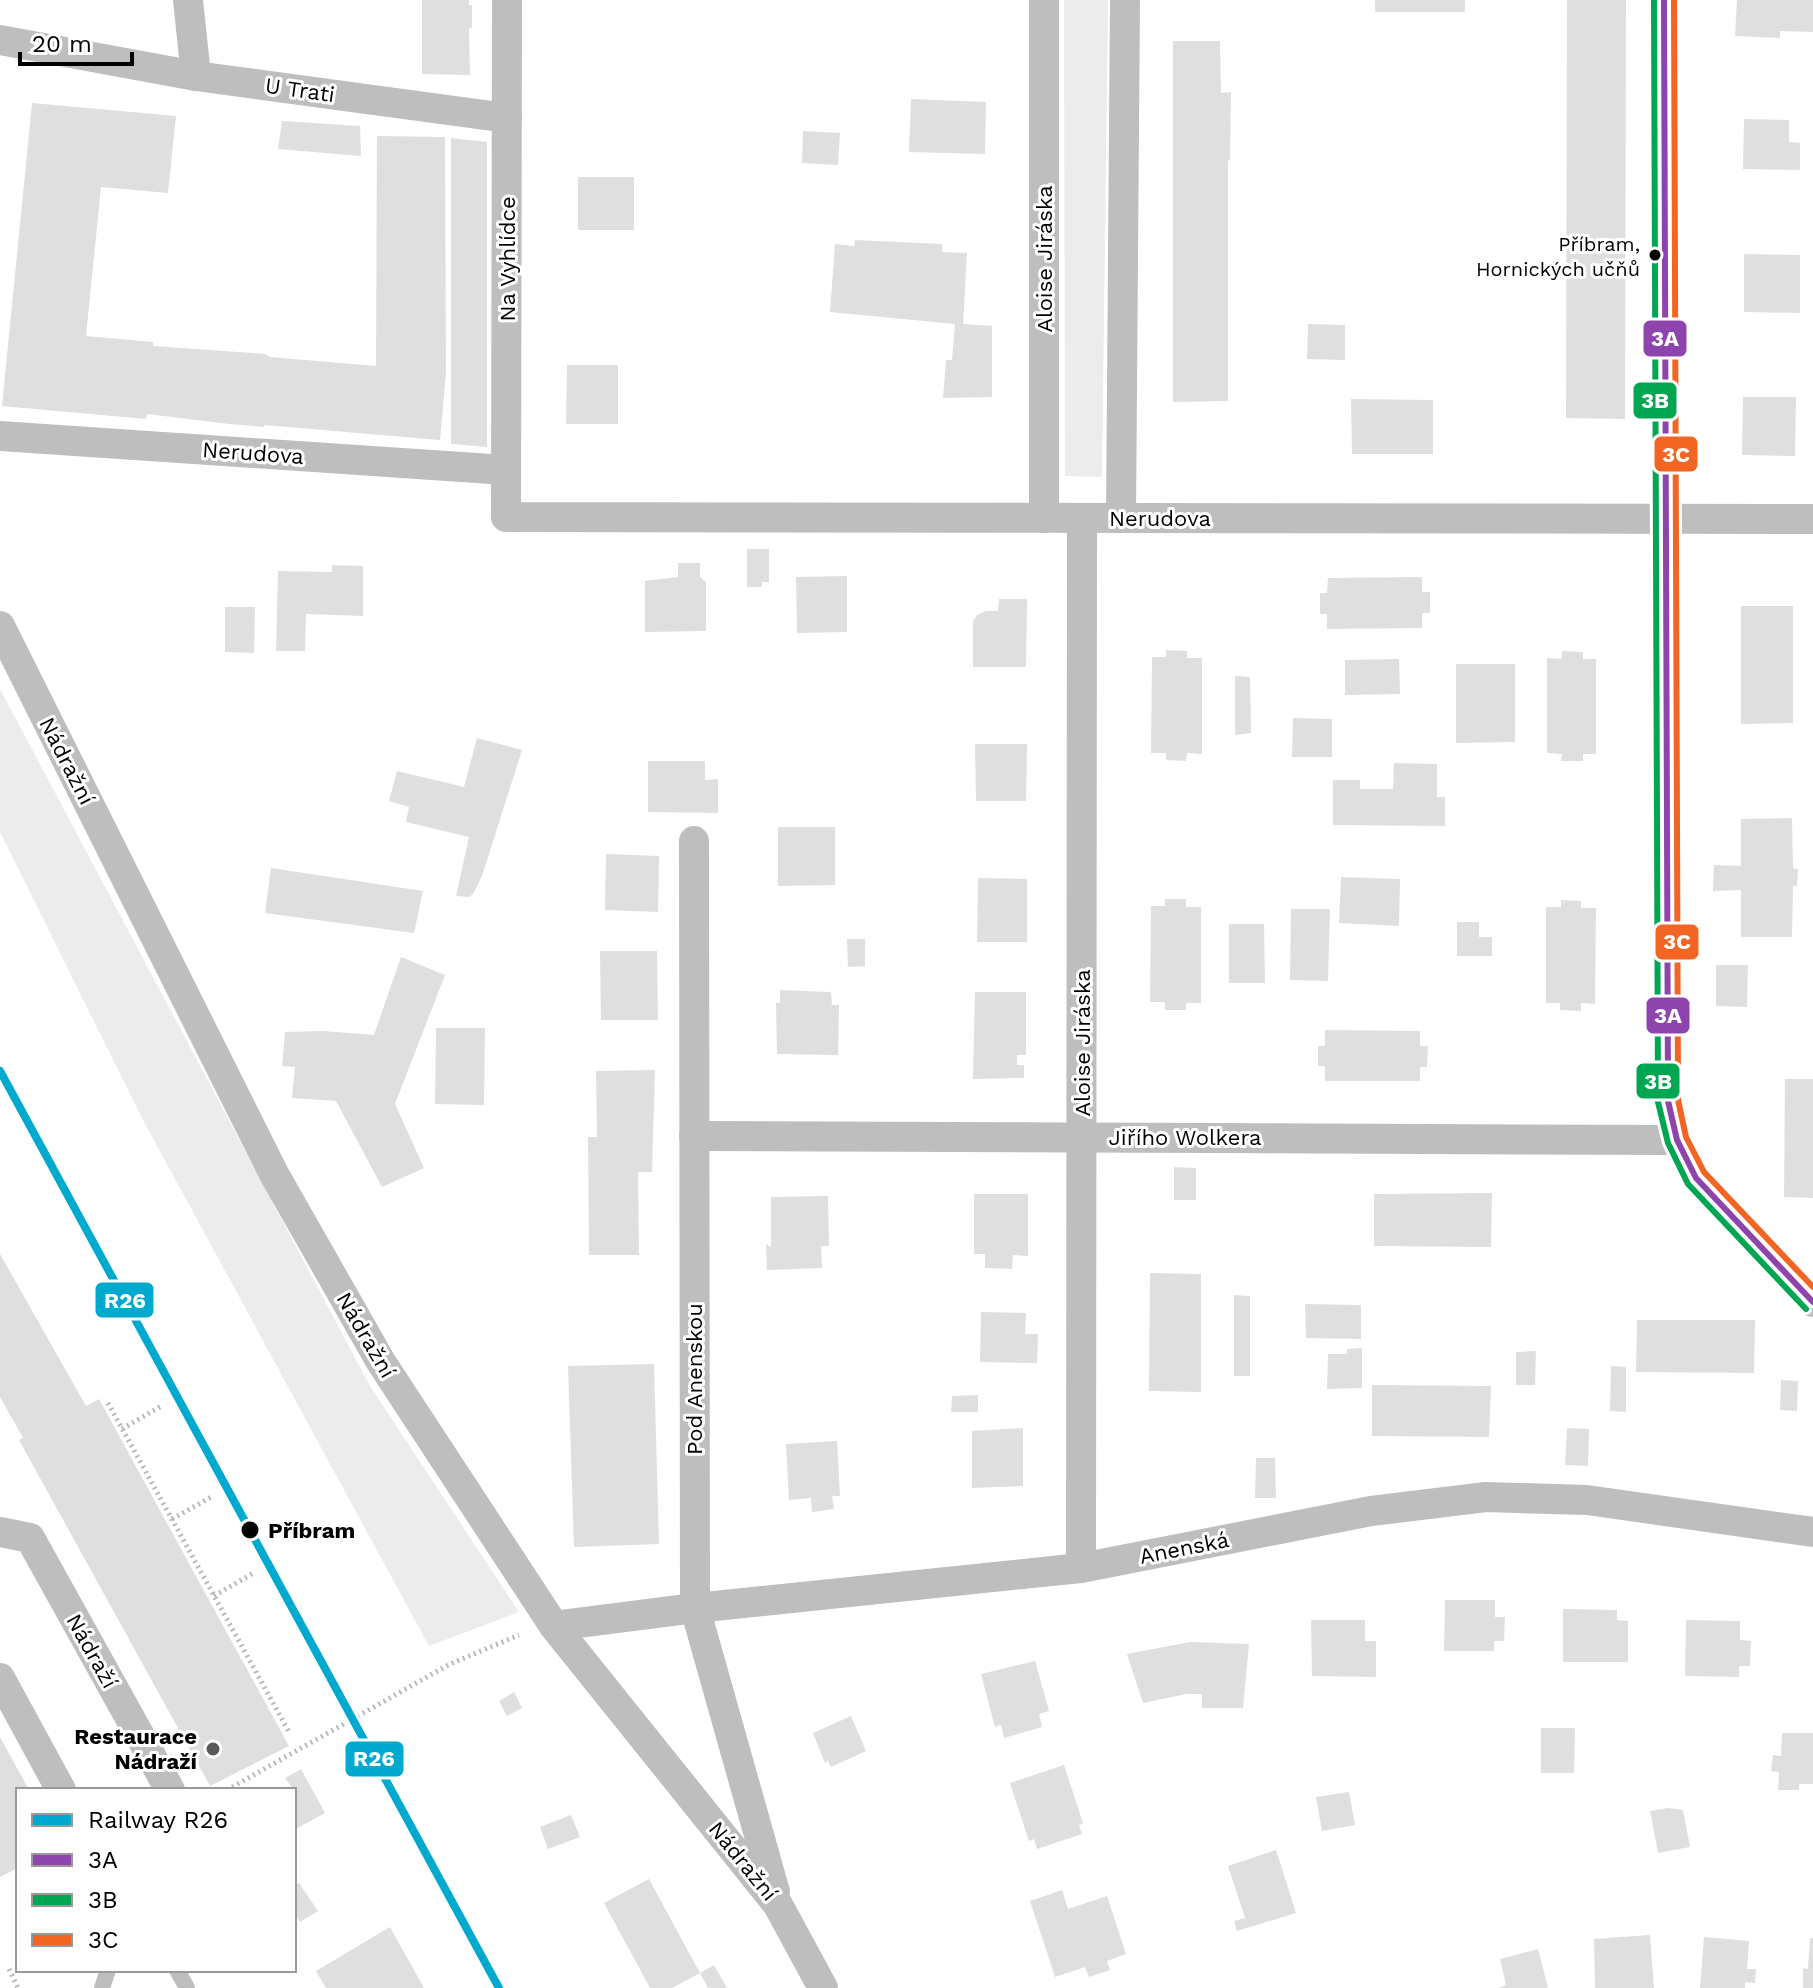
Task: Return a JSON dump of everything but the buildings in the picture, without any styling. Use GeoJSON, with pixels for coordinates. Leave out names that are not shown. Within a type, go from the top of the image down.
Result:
{"type":"FeatureCollection","features":[{"type":"Feature","properties":{"kind":"street"},"geometry":{"type":"LineString","coordinates":[[188,0],[196,76]]}},
{"type":"Feature","properties":{"kind":"street","name":"Na Vyhlídce"},"geometry":{"type":"LineString","coordinates":[[506,517],[507,0]]}},
{"type":"Feature","properties":{"kind":"street","name":"Aloise Jiráska"},"geometry":{"type":"LineString","coordinates":[[1044,0],[1044,518]]}},
{"type":"Feature","properties":{"kind":"street"},"geometry":{"type":"LineString","coordinates":[[1121,518],[1125,0]]}},
{"type":"Feature","properties":{"kind":"street"},"geometry":{"type":"LineString","coordinates":[[1664,0],[1668,1101],[1677,1140],[1696,1178],[1813,1302]]}},
{"type":"Feature","properties":{"kind":"street","name":"U Trati"},"geometry":{"type":"LineString","coordinates":[[0,40],[196,76],[507,118]]}},
{"type":"Feature","properties":{"kind":"street","name":"Nerudova"},"geometry":{"type":"LineString","coordinates":[[0,436],[506,470]]}},
{"type":"Feature","properties":{"kind":"street","name":"Nerudova"},"geometry":{"type":"LineString","coordinates":[[506,517],[1813,519]]}},
{"type":"Feature","properties":{"kind":"street","name":"Aloise Jiráska"},"geometry":{"type":"LineString","coordinates":[[1081,1568],[1082,518]]}},
{"type":"Feature","properties":{"kind":"street","name":"Nádražní"},"geometry":{"type":"LineString","coordinates":[[0,626],[274,1174],[381,1362],[554,1626],[778,1905],[823,1988]]}},
{"type":"Feature","properties":{"kind":"street","name":"Pod Anenskou"},"geometry":{"type":"LineString","coordinates":[[694,841],[695,1608],[778,1905]]}},
{"type":"Feature","properties":{"kind":"street","name":"Jiřího Wolkera"},"geometry":{"type":"LineString","coordinates":[[694,1136],[1677,1140]]}},
{"type":"Feature","properties":{"kind":"street","name":"Anenská"},"geometry":{"type":"LineString","coordinates":[[554,1626],[695,1608],[1081,1568],[1371,1511],[1486,1497],[1587,1500],[1813,1532]]}},
{"type":"Feature","properties":{"kind":"street","name":"Nádraží"},"geometry":{"type":"LineString","coordinates":[[0,1532],[30,1538],[169,1788]]}},
{"type":"Feature","properties":{"kind":"street"},"geometry":{"type":"LineString","coordinates":[[0,1678],[60,1788]]}},
{"type":"Feature","properties":{"kind":"path"},"geometry":{"type":"LineString","coordinates":[[108,1403],[289,1732]]}},
{"type":"Feature","properties":{"kind":"path"},"geometry":{"type":"LineString","coordinates":[[122,1429],[163,1405]]}},
{"type":"Feature","properties":{"kind":"path"},"geometry":{"type":"LineString","coordinates":[[172,1519],[213,1496]]}},
{"type":"Feature","properties":{"kind":"path"},"geometry":{"type":"LineString","coordinates":[[214,1596],[255,1572]]}},
{"type":"Feature","properties":{"kind":"path"},"geometry":{"type":"LineString","coordinates":[[231,1788],[450,1664],[512,1637]]}},
{"type":"Feature","properties":{"kind":"path"},"geometry":{"type":"LineString","coordinates":[[9,1969],[18,1988]]}},
{"type":"Feature","properties":{"kind":"shaded area"},"geometry":{"type":"Polygon","coordinates":[[[1064,0],[1108,0],[1102,477],[1065,476],[1064,0]]]}},
{"type":"Feature","properties":{"kind":"shaded area"},"geometry":{"type":"Polygon","coordinates":[[[0,689],[370,1386],[519,1612],[429,1646],[143,1120],[0,832],[0,689]]]}},
{"type":"Feature","properties":{"kind":"rail line","name":"R26"},"geometry":{"type":"LineString","coordinates":[[0,1071],[499,1988]]}},
{"type":"Feature","properties":{"kind":"transit line","name":"3B"},"geometry":{"type":"LineString","coordinates":[[1654,0],[1658,1102],[1668,1143],[1688,1184],[1806,1309]]}},
{"type":"Feature","properties":{"kind":"transit line","name":"3A"},"geometry":{"type":"LineString","coordinates":[[1664,0],[1668,1101],[1677,1140],[1696,1178],[1813,1302]]}},
{"type":"Feature","properties":{"kind":"transit line","name":"3C"},"geometry":{"type":"LineString","coordinates":[[1674,0],[1678,1100],[1686,1137],[1704,1172],[1813,1287]]}},
{"type":"Feature","properties":{"kind":"place","name":"Příbram, Hornických učňů"},"geometry":{"type":"Point","coordinates":[1655,255]}},
{"type":"Feature","properties":{"kind":"place","name":"Příbram"},"geometry":{"type":"Point","coordinates":[250,1530]}},
{"type":"Feature","properties":{"kind":"place","name":"Restaurace Nádraží"},"geometry":{"type":"Point","coordinates":[213,1749]}}]}
